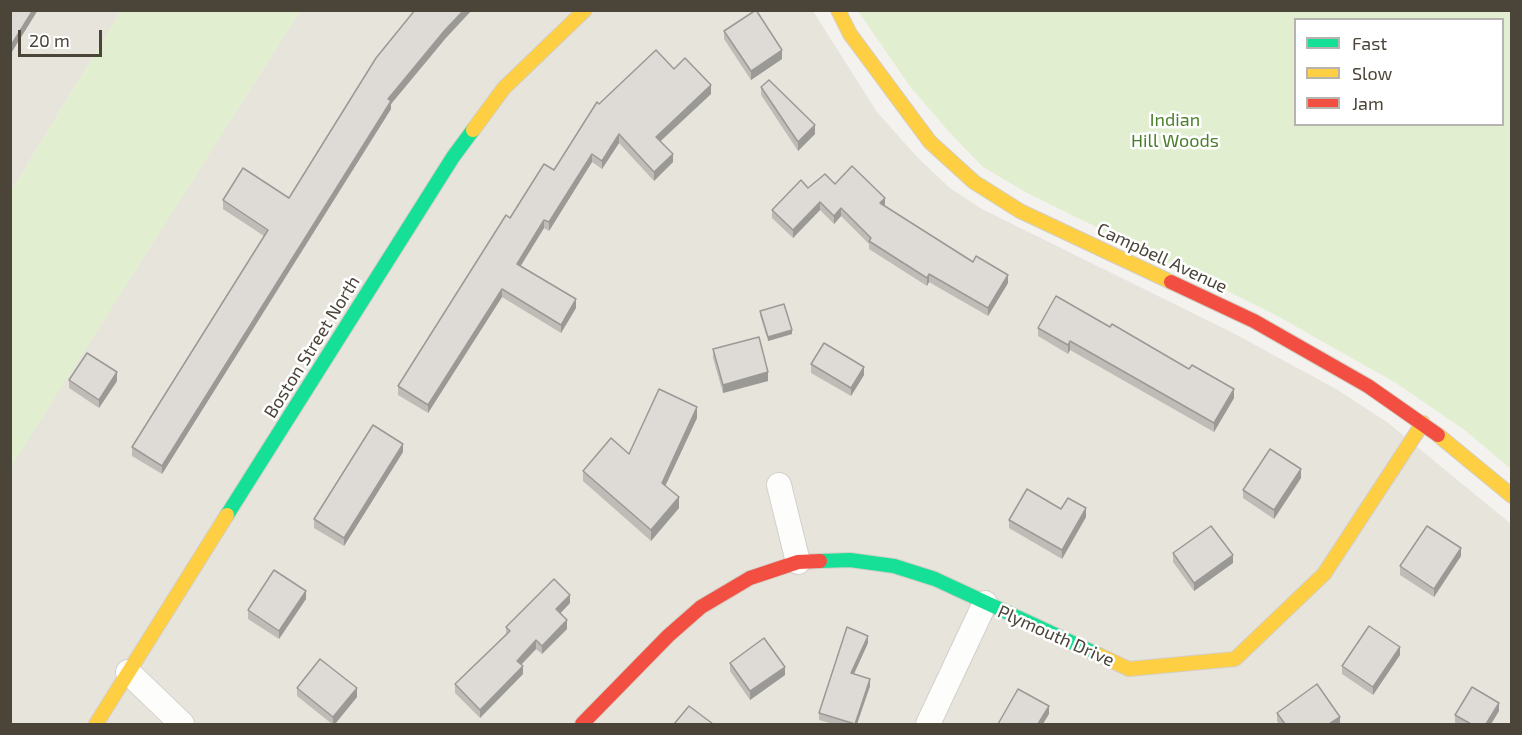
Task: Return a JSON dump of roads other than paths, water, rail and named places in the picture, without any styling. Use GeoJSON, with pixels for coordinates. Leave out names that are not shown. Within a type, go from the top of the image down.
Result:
{"type":"FeatureCollection","features":[{"type":"Feature","properties":{"kind":"street","name":"Boston Street North"},"geometry":{"type":"LineString","coordinates":[[96,724],[453,157],[504,88],[585,10]]}},
{"type":"Feature","properties":{"kind":"street","name":"Campbell Avenue"},"geometry":{"type":"LineString","coordinates":[[838,10],[850,34],[930,142],[974,182],[1020,211],[1254,321],[1368,386],[1423,423],[1512,496]]}},
{"type":"Feature","properties":{"kind":"street","name":"Plymouth Drive"},"geometry":{"type":"LineString","coordinates":[[582,724],[668,636],[701,607],[750,578],[798,562],[850,560],[894,566],[935,579],[1129,669],[1235,659],[1324,574],[1423,423]]}},
{"type":"Feature","properties":{"kind":"street"},"geometry":{"type":"LineString","coordinates":[[779,485],[798,562]]}},
{"type":"Feature","properties":{"kind":"street"},"geometry":{"type":"LineString","coordinates":[[928,724],[985,603]]}},
{"type":"Feature","properties":{"kind":"street"},"geometry":{"type":"LineString","coordinates":[[128,672],[182,724]]}},
{"type":"Feature","properties":{"kind":"park label","name":"Indian Hill Woods"},"geometry":{"type":"Point","coordinates":[1175,130]}}]}
